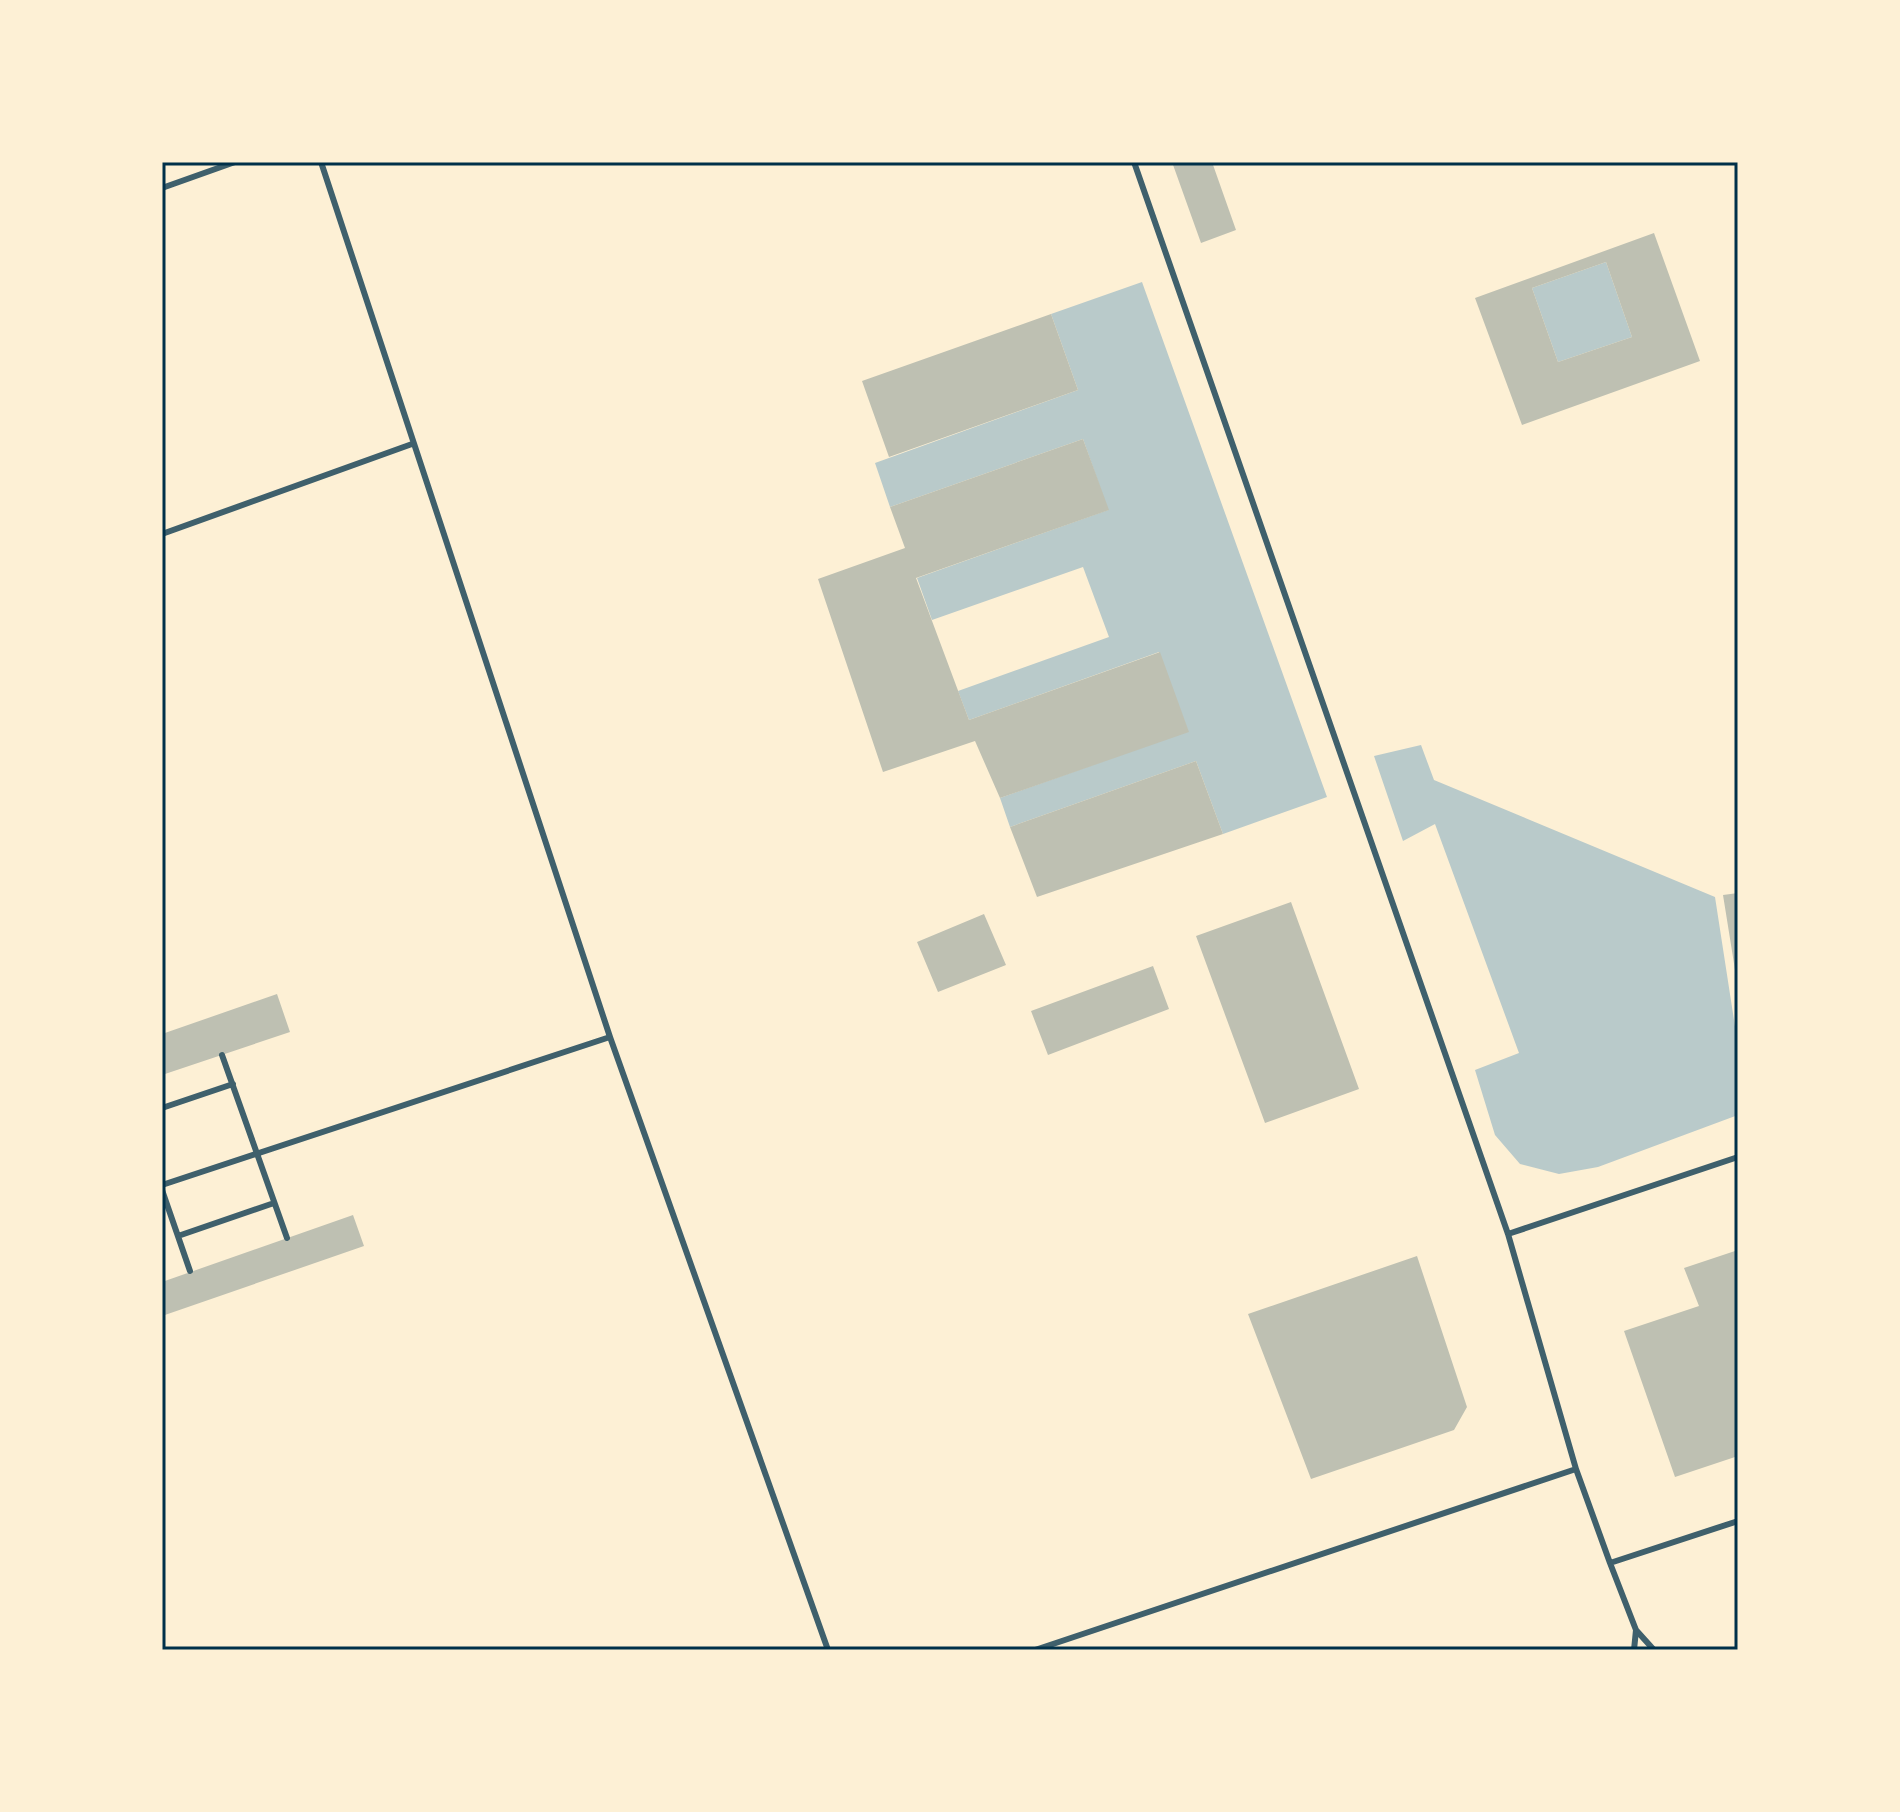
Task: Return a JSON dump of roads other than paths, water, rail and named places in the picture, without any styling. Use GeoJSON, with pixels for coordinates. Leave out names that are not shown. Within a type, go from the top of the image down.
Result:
{"type":"FeatureCollection","features":[{"type":"Feature","properties":{"kind":"lane"},"geometry":{"type":"LineString","coordinates":[[162,188],[235,162]]}},
{"type":"Feature","properties":{"kind":"lane"},"geometry":{"type":"LineString","coordinates":[[321,162],[610,1037],[828,1650]]}},
{"type":"Feature","properties":{"kind":"lane"},"geometry":{"type":"LineString","coordinates":[[1134,162],[1508,1234],[1576,1469],[1636,1630],[1654,1650]]}},
{"type":"Feature","properties":{"kind":"lane"},"geometry":{"type":"LineString","coordinates":[[162,534],[412,444]]}},
{"type":"Feature","properties":{"kind":"lane"},"geometry":{"type":"LineString","coordinates":[[190,1271],[162,1188],[610,1037]]}},
{"type":"Feature","properties":{"kind":"lane"},"geometry":{"type":"LineString","coordinates":[[222,1055],[287,1238]]}},
{"type":"Feature","properties":{"kind":"lane"},"geometry":{"type":"LineString","coordinates":[[162,1108],[233,1084]]}},
{"type":"Feature","properties":{"kind":"lane"},"geometry":{"type":"LineString","coordinates":[[1508,1234],[1738,1157]]}},
{"type":"Feature","properties":{"kind":"lane"},"geometry":{"type":"LineString","coordinates":[[178,1236],[274,1203]]}},
{"type":"Feature","properties":{"kind":"lane"},"geometry":{"type":"LineString","coordinates":[[1035,1650],[1576,1469]]}},
{"type":"Feature","properties":{"kind":"lane"},"geometry":{"type":"LineString","coordinates":[[1610,1563],[1738,1521]]}},
{"type":"Feature","properties":{"kind":"lane"},"geometry":{"type":"LineString","coordinates":[[1634,1650],[1636,1630]]}}]}
